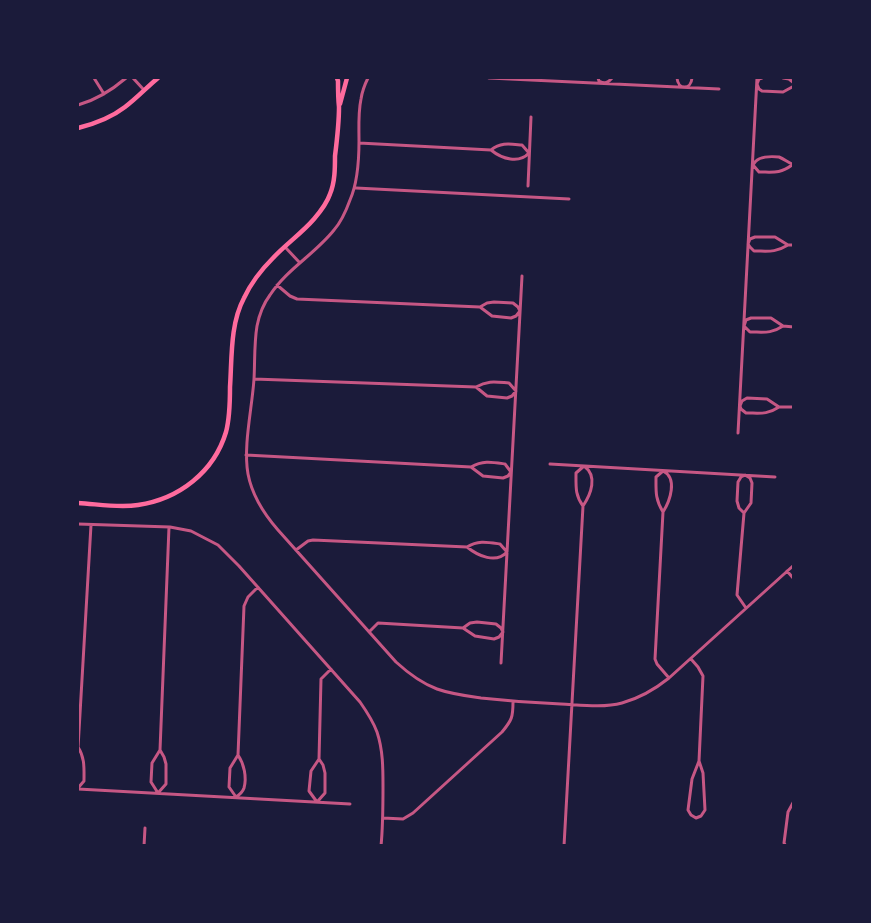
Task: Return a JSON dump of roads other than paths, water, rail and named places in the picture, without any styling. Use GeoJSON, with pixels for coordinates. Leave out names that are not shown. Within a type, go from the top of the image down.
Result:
{"type":"FeatureCollection","features":[{"type":"Feature","properties":{"kind":"main road"},"geometry":{"type":"LineString","coordinates":[[78,128],[111,116],[124,108],[158,78]]}},
{"type":"Feature","properties":{"kind":"main road"},"geometry":{"type":"LineString","coordinates":[[78,503],[119,506],[138,505],[162,499],[179,492],[196,479],[218,453],[226,432],[229,413],[234,328],[243,300],[261,271],[274,256],[285,248],[313,220],[323,208],[330,193],[334,174],[339,108],[337,78]]}},
{"type":"Feature","properties":{"kind":"main road"},"geometry":{"type":"LineString","coordinates":[[339,108],[347,78]]}},
{"type":"Feature","properties":{"kind":"street"},"geometry":{"type":"LineString","coordinates":[[94,78],[104,94]]}},
{"type":"Feature","properties":{"kind":"street"},"geometry":{"type":"LineString","coordinates":[[78,106],[94,100],[126,78]]}},
{"type":"Feature","properties":{"kind":"street"},"geometry":{"type":"LineString","coordinates":[[133,78],[144,90]]}},
{"type":"Feature","properties":{"kind":"street"},"geometry":{"type":"LineString","coordinates":[[368,78],[360,100],[356,188],[343,219],[277,286],[262,309],[257,324],[254,378],[246,455],[248,475],[252,489],[268,518],[396,662],[410,674],[437,689],[513,702],[598,706],[620,704],[638,698],[654,690],[669,678],[794,565]]}},
{"type":"Feature","properties":{"kind":"street"},"geometry":{"type":"LineString","coordinates":[[489,78],[529,78]]}},
{"type":"Feature","properties":{"kind":"street"},"geometry":{"type":"LineString","coordinates":[[523,78],[719,89]]}},
{"type":"Feature","properties":{"kind":"street"},"geometry":{"type":"LineString","coordinates":[[598,78],[599,81],[605,83],[612,78]]}},
{"type":"Feature","properties":{"kind":"street"},"geometry":{"type":"LineString","coordinates":[[677,78],[679,85],[684,87],[692,82],[692,78]]}},
{"type":"Feature","properties":{"kind":"street"},"geometry":{"type":"LineString","coordinates":[[738,433],[757,78]]}},
{"type":"Feature","properties":{"kind":"street"},"geometry":{"type":"LineString","coordinates":[[757,84],[759,79],[762,78]]}},
{"type":"Feature","properties":{"kind":"street"},"geometry":{"type":"LineString","coordinates":[[757,84],[762,91],[783,92],[794,85],[789,79],[784,78]]}},
{"type":"Feature","properties":{"kind":"street"},"geometry":{"type":"LineString","coordinates":[[528,186],[531,117]]}},
{"type":"Feature","properties":{"kind":"street"},"geometry":{"type":"LineString","coordinates":[[359,143],[491,150],[504,158],[520,160],[529,153]]}},
{"type":"Feature","properties":{"kind":"street"},"geometry":{"type":"LineString","coordinates":[[491,150],[505,143],[522,145],[529,153]]}},
{"type":"Feature","properties":{"kind":"street"},"geometry":{"type":"LineString","coordinates":[[760,157],[780,158],[793,165],[778,172],[759,172],[753,165],[755,160],[760,157]]}},
{"type":"Feature","properties":{"kind":"street"},"geometry":{"type":"LineString","coordinates":[[356,188],[569,198]]}},
{"type":"Feature","properties":{"kind":"street"},"geometry":{"type":"LineString","coordinates":[[748,244],[750,239],[755,237],[775,237],[788,245],[794,245]]}},
{"type":"Feature","properties":{"kind":"street"},"geometry":{"type":"LineString","coordinates":[[748,244],[754,251],[774,252],[788,245]]}},
{"type":"Feature","properties":{"kind":"street"},"geometry":{"type":"LineString","coordinates":[[285,248],[300,263]]}},
{"type":"Feature","properties":{"kind":"street"},"geometry":{"type":"LineString","coordinates":[[501,663],[522,276]]}},
{"type":"Feature","properties":{"kind":"street"},"geometry":{"type":"LineString","coordinates":[[277,286],[290,296],[296,298],[480,307],[494,302],[514,303],[520,312]]}},
{"type":"Feature","properties":{"kind":"street"},"geometry":{"type":"LineString","coordinates":[[480,307],[492,316],[512,318],[520,312]]}},
{"type":"Feature","properties":{"kind":"street"},"geometry":{"type":"LineString","coordinates":[[744,326],[746,320],[751,318],[771,318],[783,326],[794,327]]}},
{"type":"Feature","properties":{"kind":"street"},"geometry":{"type":"LineString","coordinates":[[744,326],[750,332],[776,331],[783,326]]}},
{"type":"Feature","properties":{"kind":"street"},"geometry":{"type":"LineString","coordinates":[[254,378],[476,387],[490,382],[509,383],[516,391]]}},
{"type":"Feature","properties":{"kind":"street"},"geometry":{"type":"LineString","coordinates":[[476,387],[487,396],[507,398],[516,391]]}},
{"type":"Feature","properties":{"kind":"street"},"geometry":{"type":"LineString","coordinates":[[740,406],[742,401],[747,398],[767,399],[779,407],[794,408]]}},
{"type":"Feature","properties":{"kind":"street"},"geometry":{"type":"LineString","coordinates":[[740,406],[746,413],[772,412],[779,407]]}},
{"type":"Feature","properties":{"kind":"street"},"geometry":{"type":"LineString","coordinates":[[246,455],[471,467],[485,462],[505,464],[511,472]]}},
{"type":"Feature","properties":{"kind":"street"},"geometry":{"type":"LineString","coordinates":[[550,464],[775,477]]}},
{"type":"Feature","properties":{"kind":"street"},"geometry":{"type":"LineString","coordinates":[[564,846],[582,506],[590,494],[591,474],[589,469],[584,466]]}},
{"type":"Feature","properties":{"kind":"street"},"geometry":{"type":"LineString","coordinates":[[582,506],[576,493],[576,473],[584,466]]}},
{"type":"Feature","properties":{"kind":"street"},"geometry":{"type":"LineString","coordinates":[[471,467],[483,476],[503,478],[511,472]]}},
{"type":"Feature","properties":{"kind":"street"},"geometry":{"type":"LineString","coordinates":[[663,470],[669,473],[671,478],[670,498],[663,512],[655,659],[669,678]]}},
{"type":"Feature","properties":{"kind":"street"},"geometry":{"type":"LineString","coordinates":[[663,470],[656,477],[656,497],[663,512]]}},
{"type":"Feature","properties":{"kind":"street"},"geometry":{"type":"LineString","coordinates":[[745,475],[750,478],[752,483],[752,502],[744,513],[737,595],[746,608]]}},
{"type":"Feature","properties":{"kind":"street"},"geometry":{"type":"LineString","coordinates":[[744,513],[739,508],[737,501],[738,482],[745,475]]}},
{"type":"Feature","properties":{"kind":"street"},"geometry":{"type":"LineString","coordinates":[[78,524],[168,527],[191,531],[218,545],[240,566],[360,702],[370,716],[381,747],[383,765],[384,818],[382,846]]}},
{"type":"Feature","properties":{"kind":"street"},"geometry":{"type":"LineString","coordinates":[[78,788],[84,781],[85,761],[78,748],[91,525]]}},
{"type":"Feature","properties":{"kind":"street"},"geometry":{"type":"LineString","coordinates":[[158,793],[153,788],[151,782],[152,763],[160,750],[168,527]]}},
{"type":"Feature","properties":{"kind":"street"},"geometry":{"type":"LineString","coordinates":[[296,550],[308,541],[313,540],[466,547],[480,542],[500,544],[507,552]]}},
{"type":"Feature","properties":{"kind":"street"},"geometry":{"type":"LineString","coordinates":[[466,547],[478,556],[498,558],[507,552]]}},
{"type":"Feature","properties":{"kind":"street"},"geometry":{"type":"LineString","coordinates":[[787,571],[794,579]]}},
{"type":"Feature","properties":{"kind":"street"},"geometry":{"type":"LineString","coordinates":[[236,798],[229,787],[230,768],[238,755],[244,606],[248,597],[258,586]]}},
{"type":"Feature","properties":{"kind":"street"},"geometry":{"type":"LineString","coordinates":[[463,628],[477,622],[496,624],[503,632]]}},
{"type":"Feature","properties":{"kind":"street"},"geometry":{"type":"LineString","coordinates":[[369,632],[378,624],[463,628],[475,636],[494,639],[503,632]]}},
{"type":"Feature","properties":{"kind":"street"},"geometry":{"type":"LineString","coordinates":[[691,659],[703,676],[699,761],[692,779],[688,810],[696,818],[701,816],[705,810],[703,773],[699,761]]}},
{"type":"Feature","properties":{"kind":"street"},"geometry":{"type":"LineString","coordinates":[[317,802],[310,791],[310,781],[311,772],[319,759],[321,679],[331,669]]}},
{"type":"Feature","properties":{"kind":"street"},"geometry":{"type":"LineString","coordinates":[[384,818],[403,818],[413,813],[502,732],[510,722],[513,702]]}},
{"type":"Feature","properties":{"kind":"street"},"geometry":{"type":"LineString","coordinates":[[158,793],[166,784],[166,764],[160,750]]}},
{"type":"Feature","properties":{"kind":"street"},"geometry":{"type":"LineString","coordinates":[[236,798],[244,789],[245,769],[238,755]]}},
{"type":"Feature","properties":{"kind":"street"},"geometry":{"type":"LineString","coordinates":[[317,802],[325,792],[325,772],[319,759]]}},
{"type":"Feature","properties":{"kind":"street"},"geometry":{"type":"LineString","coordinates":[[78,788],[350,804]]}},
{"type":"Feature","properties":{"kind":"street"},"geometry":{"type":"LineString","coordinates":[[786,846],[784,843],[788,812],[794,801]]}},
{"type":"Feature","properties":{"kind":"street"},"geometry":{"type":"LineString","coordinates":[[144,846],[145,828]]}}]}
